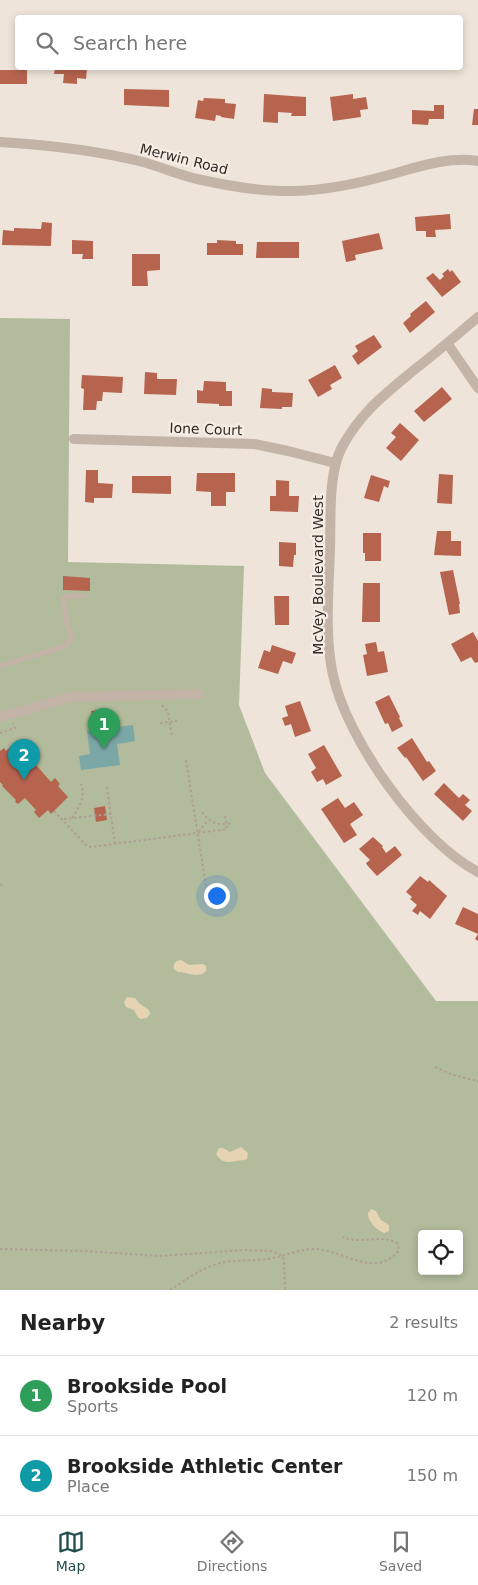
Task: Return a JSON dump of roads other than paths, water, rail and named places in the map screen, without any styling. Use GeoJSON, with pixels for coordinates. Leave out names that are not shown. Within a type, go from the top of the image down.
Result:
{"type":"FeatureCollection","features":[{"type":"Feature","properties":{"kind":"street","name":"Merwin Road"},"geometry":{"type":"LineString","coordinates":[[0,142],[58,146],[142,162],[197,179],[252,188],[295,191],[340,186],[419,166],[455,160],[478,161]]}},
{"type":"Feature","properties":{"kind":"street","name":"McVey Boulevard West"},"geometry":{"type":"LineString","coordinates":[[478,317],[369,408],[342,447],[335,463],[331,510],[329,620],[333,675],[341,701],[363,747],[411,814],[433,838],[478,872]]}},
{"type":"Feature","properties":{"kind":"street"},"geometry":{"type":"LineString","coordinates":[[447,344],[478,388]]}},
{"type":"Feature","properties":{"kind":"street","name":"Ione Court"},"geometry":{"type":"LineString","coordinates":[[74,439],[254,444],[335,463]]}},
{"type":"Feature","properties":{"kind":"street"},"geometry":{"type":"LineString","coordinates":[[0,717],[71,697],[199,694]]}},
{"type":"Feature","properties":{"kind":"lane"},"geometry":{"type":"LineString","coordinates":[[0,666],[66,645],[71,638],[63,598],[67,596],[86,596]]}},
{"type":"Feature","properties":{"kind":"water"},"geometry":{"type":"Polygon","coordinates":[[[133,725],[135,741],[117,744],[120,765],[81,770],[79,756],[90,754],[87,731],[133,725]]]}},
{"type":"Feature","properties":{"kind":"place","name":"Brookside Pool"},"geometry":{"type":"Point","coordinates":[104,749]}},
{"type":"Feature","properties":{"kind":"place","name":"Brookside Athletic Center"},"geometry":{"type":"Point","coordinates":[24,780]}}]}
